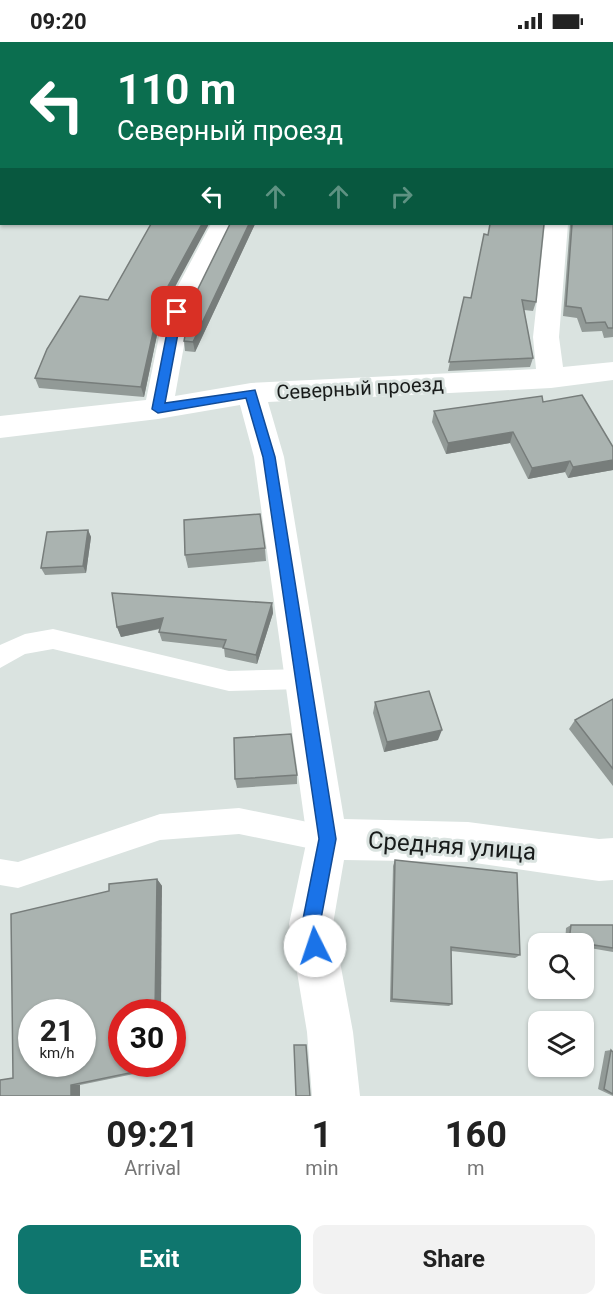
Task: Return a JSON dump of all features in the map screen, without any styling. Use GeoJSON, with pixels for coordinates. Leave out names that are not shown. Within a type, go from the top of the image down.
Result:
{"type":"FeatureCollection","features":[{"type":"Feature","properties":{"kind":"street"},"geometry":{"type":"LineString","coordinates":[[158,409],[177,312],[221,225]]}},
{"type":"Feature","properties":{"kind":"street"},"geometry":{"type":"LineString","coordinates":[[551,378],[546,337],[556,225]]}},
{"type":"Feature","properties":{"kind":"street","name":"Северный проезд"},"geometry":{"type":"LineString","coordinates":[[0,427],[158,409],[251,393],[551,378],[613,371]]}},
{"type":"Feature","properties":{"kind":"street"},"geometry":{"type":"LineString","coordinates":[[251,393],[269,457],[327,839],[311,924],[330,1032],[336,1096]]}},
{"type":"Feature","properties":{"kind":"street","name":"Средняя улица"},"geometry":{"type":"LineString","coordinates":[[327,839],[468,842],[598,860],[613,859]]}},
{"type":"Feature","properties":{"kind":"lane"},"geometry":{"type":"LineString","coordinates":[[0,658],[8,651],[29,642],[53,639],[229,681],[304,679]]}},
{"type":"Feature","properties":{"kind":"lane"},"geometry":{"type":"LineString","coordinates":[[0,872],[18,874],[160,827],[239,821],[327,839]]}},
{"type":"Feature","properties":{"kind":"building"},"geometry":{"type":"Polygon","coordinates":[[[150,225],[201,225],[160,301],[141,387],[35,378],[47,349],[80,296],[108,300],[150,225]]]}},
{"type":"Feature","properties":{"kind":"building"},"geometry":{"type":"Polygon","coordinates":[[[230,225],[249,225],[193,342],[184,341],[191,303],[230,225]]]}},
{"type":"Feature","properties":{"kind":"building"},"geometry":{"type":"Polygon","coordinates":[[[490,225],[544,225],[536,302],[522,300],[533,358],[449,362],[464,297],[471,298],[484,234],[488,235],[490,225]]]}},
{"type":"Feature","properties":{"kind":"building"},"geometry":{"type":"Polygon","coordinates":[[[572,225],[613,225],[613,328],[608,328],[605,322],[586,323],[581,308],[566,306],[572,225]]]}},
{"type":"Feature","properties":{"kind":"building"},"geometry":{"type":"Polygon","coordinates":[[[582,395],[613,447],[613,460],[573,467],[570,461],[532,468],[513,432],[448,443],[434,411],[542,396],[543,402],[582,395]]]}},
{"type":"Feature","properties":{"kind":"building"},"geometry":{"type":"Polygon","coordinates":[[[260,514],[265,548],[185,555],[184,520],[260,514]]]}},
{"type":"Feature","properties":{"kind":"building"},"geometry":{"type":"Polygon","coordinates":[[[88,530],[83,566],[41,568],[47,532],[88,530]]]}},
{"type":"Feature","properties":{"kind":"building"},"geometry":{"type":"Polygon","coordinates":[[[112,593],[272,603],[256,655],[223,648],[226,640],[159,632],[163,618],[117,627],[112,593]]]}},
{"type":"Feature","properties":{"kind":"building"},"geometry":{"type":"Polygon","coordinates":[[[429,691],[442,730],[387,742],[375,702],[429,691]]]}},
{"type":"Feature","properties":{"kind":"building"},"geometry":{"type":"Polygon","coordinates":[[[613,699],[613,769],[575,720],[613,699]]]}},
{"type":"Feature","properties":{"kind":"building"},"geometry":{"type":"Polygon","coordinates":[[[291,734],[297,775],[235,779],[234,738],[291,734]]]}},
{"type":"Feature","properties":{"kind":"building"},"geometry":{"type":"Polygon","coordinates":[[[395,860],[517,873],[520,955],[451,947],[452,1004],[392,999],[395,860]]]}},
{"type":"Feature","properties":{"kind":"building"},"geometry":{"type":"Polygon","coordinates":[[[157,879],[155,999],[108,999],[110,1077],[71,1085],[71,1096],[0,1096],[0,1080],[13,1078],[11,914],[109,891],[109,884],[157,879]]]}},
{"type":"Feature","properties":{"kind":"building"},"geometry":{"type":"Polygon","coordinates":[[[571,925],[613,925],[613,948],[594,945],[594,933],[570,933],[571,925]]]}},
{"type":"Feature","properties":{"kind":"building"},"geometry":{"type":"Polygon","coordinates":[[[294,1045],[306,1045],[310,1096],[296,1096],[294,1045]]]}},
{"type":"Feature","properties":{"kind":"building"},"geometry":{"type":"Polygon","coordinates":[[[611,1050],[613,1052],[613,1094],[604,1089],[611,1050]]]}},
{"type":"Feature","properties":{"kind":"route"},"geometry":{"type":"LineString","coordinates":[[177,312],[158,409],[251,393],[269,457],[327,839],[311,924],[315,946]]}}]}
